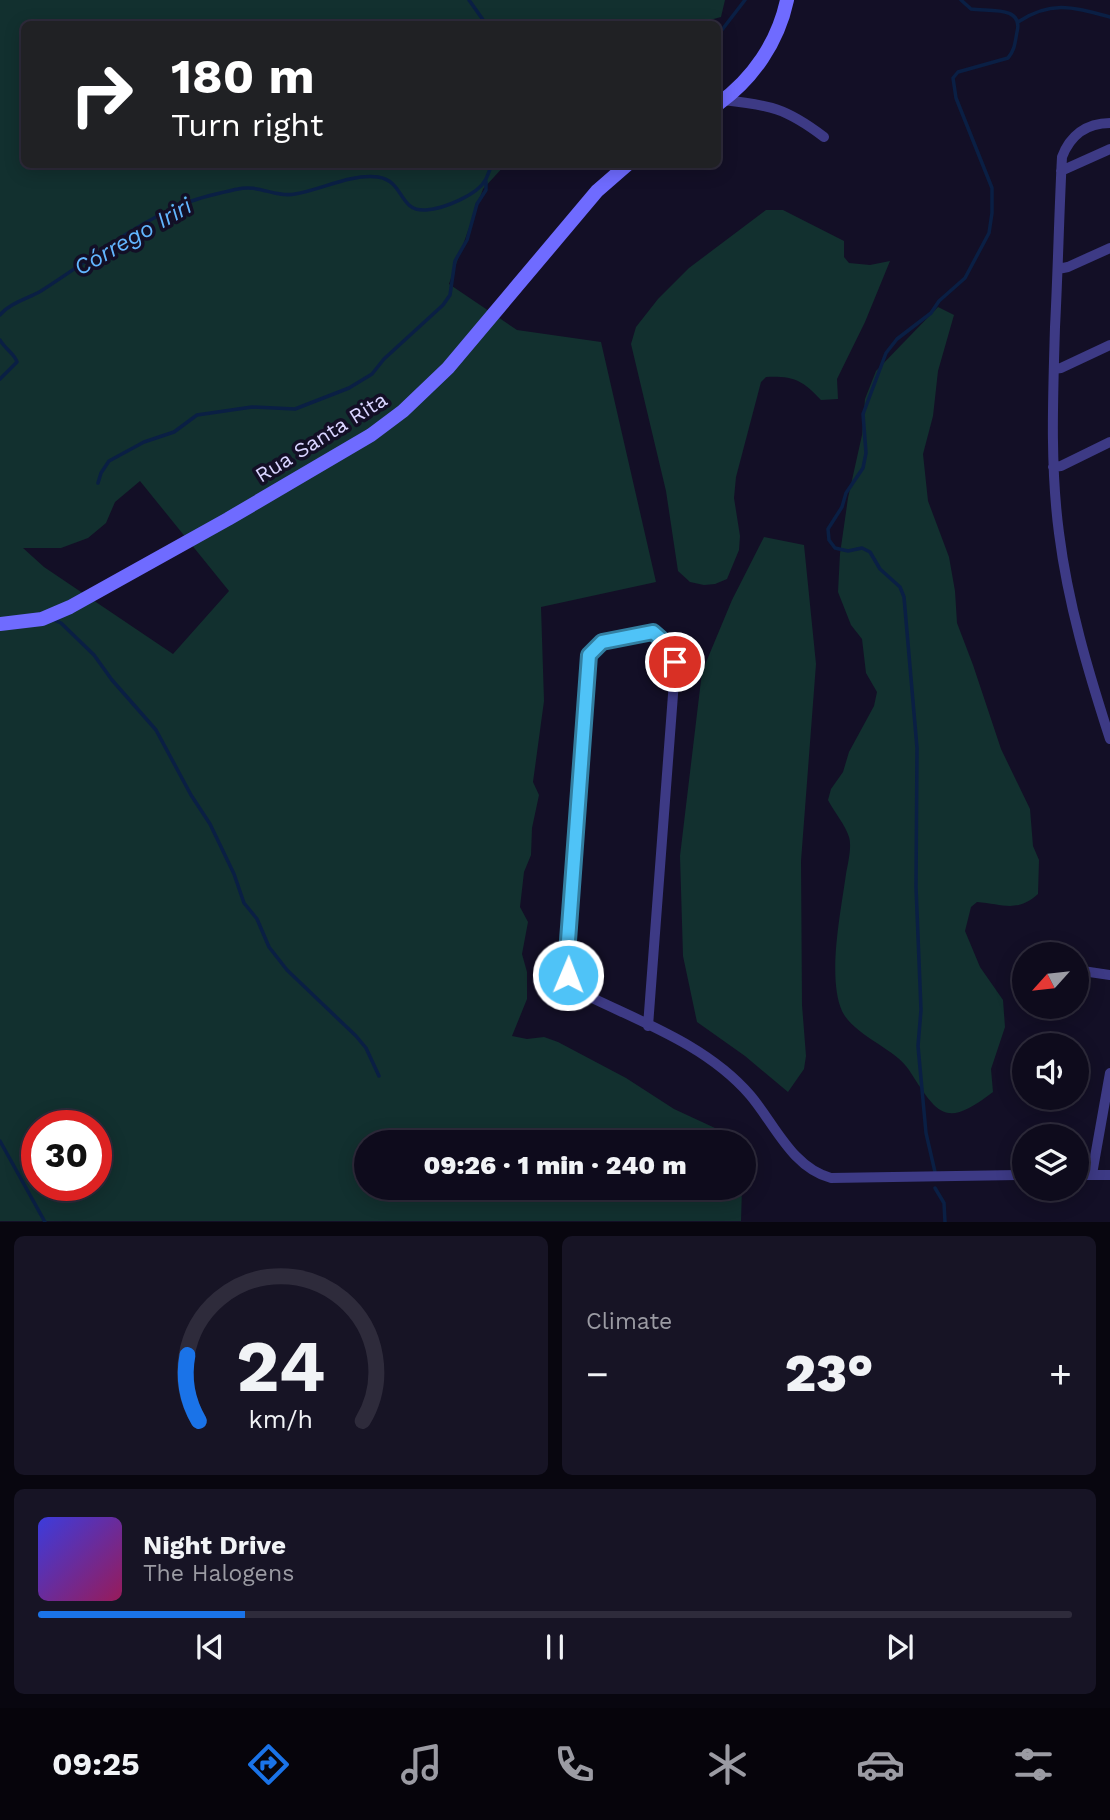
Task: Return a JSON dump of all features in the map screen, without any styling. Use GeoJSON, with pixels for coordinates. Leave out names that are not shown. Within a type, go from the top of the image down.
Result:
{"type":"FeatureCollection","features":[{"type":"Feature","properties":{"kind":"street"},"geometry":{"type":"LineString","coordinates":[[721,101],[752,72],[765,55],[775,39],[787,0]]}},
{"type":"Feature","properties":{"kind":"street"},"geometry":{"type":"LineString","coordinates":[[721,102],[762,104],[783,110],[824,137]]}},
{"type":"Feature","properties":{"kind":"street"},"geometry":{"type":"LineString","coordinates":[[1110,123],[1096,124],[1076,135],[1062,157],[1053,467],[1059,533],[1070,604],[1110,739]]}},
{"type":"Feature","properties":{"kind":"street"},"geometry":{"type":"LineString","coordinates":[[1061,170],[1110,149]]}},
{"type":"Feature","properties":{"kind":"street","name":"Rua Santa Rita"},"geometry":{"type":"LineString","coordinates":[[0,624],[42,619],[70,607],[371,435],[403,411],[448,368],[597,191],[623,168]]}},
{"type":"Feature","properties":{"kind":"street"},"geometry":{"type":"LineString","coordinates":[[1058,269],[1110,248]]}},
{"type":"Feature","properties":{"kind":"street"},"geometry":{"type":"LineString","coordinates":[[1054,369],[1062,368],[1110,345]]}},
{"type":"Feature","properties":{"kind":"street"},"geometry":{"type":"LineString","coordinates":[[1053,467],[1061,466],[1110,442]]}},
{"type":"Feature","properties":{"kind":"street"},"geometry":{"type":"LineString","coordinates":[[648,1026],[675,668],[668,645],[653,632],[602,642],[592,650],[587,661],[566,968],[571,981],[580,992],[648,1026],[694,1049],[726,1072],[750,1096],[797,1158],[823,1176],[1012,1175]]}},
{"type":"Feature","properties":{"kind":"street"},"geometry":{"type":"LineString","coordinates":[[1089,973],[1110,975]]}},
{"type":"Feature","properties":{"kind":"street"},"geometry":{"type":"LineString","coordinates":[[1092,1174],[1110,1073]]}},
{"type":"Feature","properties":{"kind":"street"},"geometry":{"type":"LineString","coordinates":[[1089,1174],[1110,1175]]}},
{"type":"Feature","properties":{"kind":"green space"},"geometry":{"type":"Polygon","coordinates":[[[0,0],[725,0],[721,17],[706,21],[21,21],[21,168],[502,168],[483,189],[449,284],[517,330],[601,342],[656,582],[541,607],[544,701],[533,782],[539,795],[532,828],[531,855],[524,872],[520,907],[528,922],[522,954],[527,972],[527,999],[512,1036],[527,1039],[544,1037],[558,1042],[626,1078],[674,1109],[717,1130],[354,1130],[354,1200],[742,1200],[741,1221],[0,1221],[0,0]],[[140,481],[115,502],[106,523],[88,538],[61,548],[23,548],[44,567],[173,654],[229,591],[140,481]]]}},
{"type":"Feature","properties":{"kind":"green space"},"geometry":{"type":"Polygon","coordinates":[[[766,210],[783,210],[844,241],[844,257],[849,263],[870,265],[890,261],[865,322],[837,379],[838,399],[821,400],[803,384],[784,377],[766,377],[761,382],[736,477],[734,498],[740,536],[739,550],[727,579],[704,585],[690,582],[678,571],[666,491],[631,344],[636,327],[658,299],[689,268],[766,210]]]}},
{"type":"Feature","properties":{"kind":"green space"},"geometry":{"type":"Polygon","coordinates":[[[938,307],[954,315],[938,371],[933,416],[923,454],[928,501],[949,557],[957,623],[1001,749],[1030,809],[1033,846],[1039,860],[1038,894],[1030,900],[1009,906],[977,902],[971,907],[965,931],[980,967],[1003,1000],[1005,1027],[991,1069],[993,1092],[977,1104],[953,1113],[944,1112],[936,1106],[903,1062],[855,1027],[842,1011],[835,962],[850,841],[828,800],[831,789],[843,772],[849,752],[874,706],[877,692],[866,673],[862,639],[851,625],[838,592],[840,554],[848,498],[862,435],[865,399],[876,371],[938,307]]]}},
{"type":"Feature","properties":{"kind":"green space"},"geometry":{"type":"Polygon","coordinates":[[[764,537],[804,545],[816,664],[801,861],[802,1005],[806,1056],[804,1069],[788,1092],[745,1056],[697,1022],[683,956],[680,856],[702,672],[732,600],[764,537]]]}},
{"type":"Feature","properties":{"kind":"waterway"},"geometry":{"type":"LineString","coordinates":[[469,0],[484,21]]}},
{"type":"Feature","properties":{"kind":"waterway","name":"Córrego Iriri"},"geometry":{"type":"LineString","coordinates":[[721,31],[745,0]]}},
{"type":"Feature","properties":{"kind":"waterway"},"geometry":{"type":"LineString","coordinates":[[935,1172],[926,1133],[918,1046],[921,1010],[916,887],[917,748],[904,597],[900,587],[880,569],[870,552],[862,548],[848,551],[835,548],[829,540],[828,529],[842,507],[846,493],[863,468],[866,453],[863,414],[886,353],[897,339],[931,313],[939,301],[965,278],[989,233],[992,188],[956,98],[953,78],[958,72],[1008,58],[1014,46],[1018,23],[1010,14],[971,9],[961,0]]}},
{"type":"Feature","properties":{"kind":"waterway"},"geometry":{"type":"LineString","coordinates":[[1018,22],[1052,8],[1073,8],[1110,17]]}},
{"type":"Feature","properties":{"kind":"waterway","name":"Córrego Iriri"},"geometry":{"type":"LineString","coordinates":[[0,315],[144,223],[195,200],[245,188],[288,195],[346,180],[378,177],[393,184],[410,206],[426,210],[468,196],[482,185],[490,168]]}},
{"type":"Feature","properties":{"kind":"waterway"},"geometry":{"type":"LineString","coordinates":[[98,483],[109,461],[144,442],[174,432],[197,415],[252,407],[295,409],[349,388],[372,374],[450,295],[455,261],[467,240],[477,204],[486,190],[486,181]]}},
{"type":"Feature","properties":{"kind":"waterway","name":"Córrego Iriri"},"geometry":{"type":"LineString","coordinates":[[0,340],[17,362],[0,379]]}},
{"type":"Feature","properties":{"kind":"waterway"},"geometry":{"type":"LineString","coordinates":[[54,620],[61,623],[94,655],[156,730],[210,824],[234,874],[244,903],[257,919],[269,947],[287,970],[356,1036],[366,1048],[379,1076]]}},
{"type":"Feature","properties":{"kind":"waterway"},"geometry":{"type":"LineString","coordinates":[[0,1141],[45,1222]]}},
{"type":"Feature","properties":{"kind":"waterway"},"geometry":{"type":"LineString","coordinates":[[935,1188],[944,1203],[945,1222]]}},
{"type":"Feature","properties":{"kind":"route"},"geometry":{"type":"LineString","coordinates":[[568,975],[566,968],[589,655],[596,645],[608,639],[653,632],[668,645],[675,662]]}}]}
